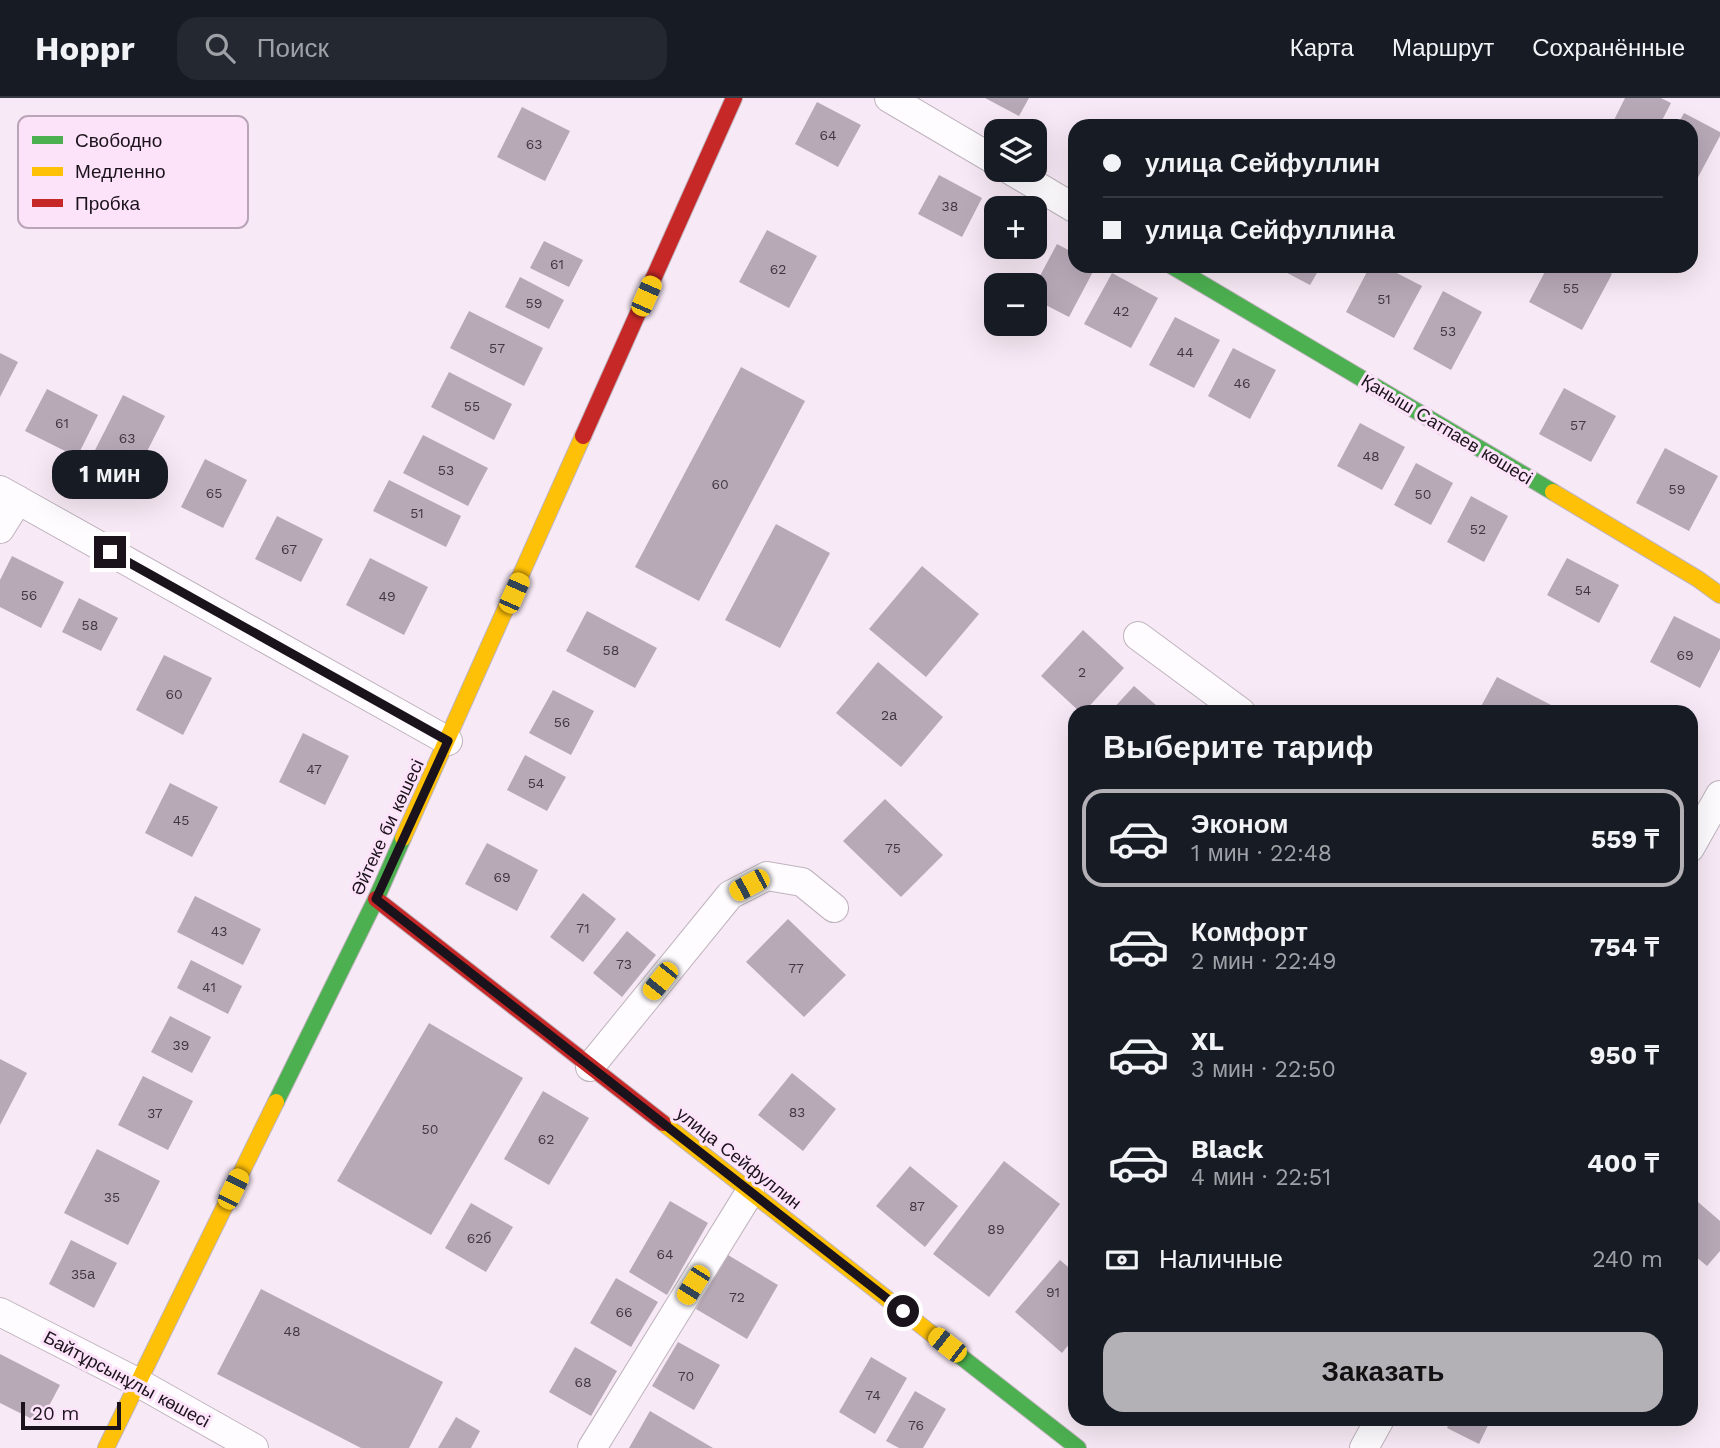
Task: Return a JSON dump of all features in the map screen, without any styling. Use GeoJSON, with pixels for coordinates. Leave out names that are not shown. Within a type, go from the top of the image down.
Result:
{"type":"FeatureCollection","features":[{"type":"Feature","properties":{"kind":"street","name":"Әйтеке би көшесі"},"geometry":{"type":"LineString","coordinates":[[106,1448],[376,899],[734,98]]}},
{"type":"Feature","properties":{"kind":"street"},"geometry":{"type":"LineString","coordinates":[[889,98],[984,154]]}},
{"type":"Feature","properties":{"kind":"street"},"geometry":{"type":"LineString","coordinates":[[1030,182],[1068,204]]}},
{"type":"Feature","properties":{"kind":"street","name":"Қаныш Сатпаев көшесі"},"geometry":{"type":"LineString","coordinates":[[1184,273],[1686,572],[1720,596]]}},
{"type":"Feature","properties":{"kind":"street"},"geometry":{"type":"LineString","coordinates":[[0,529],[9,495],[448,741]]}},
{"type":"Feature","properties":{"kind":"street"},"geometry":{"type":"LineString","coordinates":[[1138,636],[1232,705]]}},
{"type":"Feature","properties":{"kind":"street"},"geometry":{"type":"LineString","coordinates":[[1698,834],[1720,795]]}},
{"type":"Feature","properties":{"kind":"street"},"geometry":{"type":"LineString","coordinates":[[590,1067],[730,895],[767,876],[802,882],[834,908]]}},
{"type":"Feature","properties":{"kind":"street","name":"улица Сейфуллин"},"geometry":{"type":"LineString","coordinates":[[376,899],[1077,1448]]}},
{"type":"Feature","properties":{"kind":"street"},"geometry":{"type":"LineString","coordinates":[[592,1448],[750,1192]]}},
{"type":"Feature","properties":{"kind":"street","name":"Байтұрсынұлы көшесі"},"geometry":{"type":"LineString","coordinates":[[0,1312],[137,1382],[254,1448]]}},
{"type":"Feature","properties":{"kind":"street"},"geometry":{"type":"LineString","coordinates":[[1364,1448],[1376,1426]]}},
{"type":"Feature","properties":{"kind":"building"},"geometry":{"type":"Polygon","coordinates":[[[985,98],[1029,98],[1019,116],[985,98]]]}},
{"type":"Feature","properties":{"kind":"building"},"geometry":{"type":"Polygon","coordinates":[[[1625,98],[1661,98],[1671,103],[1663,119],[1614,119],[1625,98]]]}},
{"type":"Feature","properties":{"kind":"building"},"geometry":{"type":"Polygon","coordinates":[[[817,102],[861,125],[838,167],[795,144],[817,102]]]}},
{"type":"Feature","properties":{"kind":"building"},"geometry":{"type":"Polygon","coordinates":[[[522,107],[570,131],[545,181],[497,157],[522,107]]]}},
{"type":"Feature","properties":{"kind":"building"},"geometry":{"type":"Polygon","coordinates":[[[1684,113],[1695,119],[1681,119],[1684,113]]]}},
{"type":"Feature","properties":{"kind":"building"},"geometry":{"type":"Polygon","coordinates":[[[1698,120],[1720,132],[1698,177],[1698,120]]]}},
{"type":"Feature","properties":{"kind":"building"},"geometry":{"type":"Polygon","coordinates":[[[939,175],[982,198],[962,237],[918,214],[939,175]]]}},
{"type":"Feature","properties":{"kind":"building"},"geometry":{"type":"Polygon","coordinates":[[[767,230],[817,256],[789,308],[739,282],[767,230]]]}},
{"type":"Feature","properties":{"kind":"building"},"geometry":{"type":"Polygon","coordinates":[[[544,241],[583,260],[569,287],[530,268],[544,241]]]}},
{"type":"Feature","properties":{"kind":"building"},"geometry":{"type":"Polygon","coordinates":[[[1057,244],[1068,250],[1068,273],[1092,273],[1069,317],[1047,306],[1047,273],[1041,273],[1057,244]]]}},
{"type":"Feature","properties":{"kind":"building"},"geometry":{"type":"Polygon","coordinates":[[[1112,273],[1158,298],[1131,348],[1084,324],[1112,273]]]}},
{"type":"Feature","properties":{"kind":"building"},"geometry":{"type":"Polygon","coordinates":[[[1287,273],[1317,273],[1310,285],[1287,273]]]}},
{"type":"Feature","properties":{"kind":"building"},"geometry":{"type":"Polygon","coordinates":[[[1366,273],[1397,273],[1422,286],[1394,338],[1346,312],[1366,273]]]}},
{"type":"Feature","properties":{"kind":"building"},"geometry":{"type":"Polygon","coordinates":[[[1544,273],[1612,274],[1582,330],[1529,302],[1544,273]]]}},
{"type":"Feature","properties":{"kind":"building"},"geometry":{"type":"Polygon","coordinates":[[[520,277],[564,300],[549,329],[505,307],[520,277]]]}},
{"type":"Feature","properties":{"kind":"building"},"geometry":{"type":"Polygon","coordinates":[[[1443,291],[1482,312],[1451,370],[1413,349],[1443,291]]]}},
{"type":"Feature","properties":{"kind":"building"},"geometry":{"type":"Polygon","coordinates":[[[469,311],[543,348],[524,386],[450,348],[469,311]]]}},
{"type":"Feature","properties":{"kind":"building"},"geometry":{"type":"Polygon","coordinates":[[[1175,317],[1220,340],[1194,388],[1149,365],[1175,317]]]}},
{"type":"Feature","properties":{"kind":"building"},"geometry":{"type":"Polygon","coordinates":[[[1233,348],[1276,370],[1250,419],[1208,396],[1233,348]]]}},
{"type":"Feature","properties":{"kind":"building"},"geometry":{"type":"Polygon","coordinates":[[[0,353],[18,362],[0,397],[0,353]]]}},
{"type":"Feature","properties":{"kind":"building"},"geometry":{"type":"Polygon","coordinates":[[[741,367],[805,401],[699,601],[635,567],[741,367]]]}},
{"type":"Feature","properties":{"kind":"building"},"geometry":{"type":"Polygon","coordinates":[[[449,372],[512,404],[494,440],[431,407],[449,372]]]}},
{"type":"Feature","properties":{"kind":"building"},"geometry":{"type":"Polygon","coordinates":[[[1564,388],[1616,416],[1591,462],[1539,434],[1564,388]]]}},
{"type":"Feature","properties":{"kind":"building"},"geometry":{"type":"Polygon","coordinates":[[[47,389],[98,415],[77,457],[25,431],[47,389]]]}},
{"type":"Feature","properties":{"kind":"building"},"geometry":{"type":"Polygon","coordinates":[[[123,395],[165,416],[132,481],[90,460],[123,395]]]}},
{"type":"Feature","properties":{"kind":"building"},"geometry":{"type":"Polygon","coordinates":[[[1360,423],[1405,447],[1382,490],[1337,466],[1360,423]]]}},
{"type":"Feature","properties":{"kind":"building"},"geometry":{"type":"Polygon","coordinates":[[[423,435],[488,468],[468,506],[403,473],[423,435]]]}},
{"type":"Feature","properties":{"kind":"building"},"geometry":{"type":"Polygon","coordinates":[[[1665,448],[1718,476],[1689,531],[1636,503],[1665,448]]]}},
{"type":"Feature","properties":{"kind":"building"},"geometry":{"type":"Polygon","coordinates":[[[205,459],[247,480],[223,528],[181,507],[205,459]]]}},
{"type":"Feature","properties":{"kind":"building"},"geometry":{"type":"Polygon","coordinates":[[[1416,463],[1453,483],[1431,525],[1394,505],[1416,463]]]}},
{"type":"Feature","properties":{"kind":"building"},"geometry":{"type":"Polygon","coordinates":[[[389,480],[461,516],[446,547],[373,511],[389,480]]]}},
{"type":"Feature","properties":{"kind":"building"},"geometry":{"type":"Polygon","coordinates":[[[1471,496],[1508,516],[1484,562],[1447,542],[1471,496]]]}},
{"type":"Feature","properties":{"kind":"building"},"geometry":{"type":"Polygon","coordinates":[[[277,516],[323,539],[301,582],[255,559],[277,516]]]}},
{"type":"Feature","properties":{"kind":"building"},"geometry":{"type":"Polygon","coordinates":[[[776,524],[830,553],[780,648],[725,620],[776,524]]]}},
{"type":"Feature","properties":{"kind":"building"},"geometry":{"type":"Polygon","coordinates":[[[12,556],[64,582],[41,628],[0,607],[0,580],[12,556]]]}},
{"type":"Feature","properties":{"kind":"building"},"geometry":{"type":"Polygon","coordinates":[[[370,558],[428,587],[404,635],[346,605],[370,558]]]}},
{"type":"Feature","properties":{"kind":"building"},"geometry":{"type":"Polygon","coordinates":[[[1567,558],[1619,585],[1599,623],[1547,595],[1567,558]]]}},
{"type":"Feature","properties":{"kind":"building"},"geometry":{"type":"Polygon","coordinates":[[[922,566],[979,614],[926,677],[869,629],[922,566]]]}},
{"type":"Feature","properties":{"kind":"building"},"geometry":{"type":"Polygon","coordinates":[[[79,598],[118,618],[101,651],[62,632],[79,598]]]}},
{"type":"Feature","properties":{"kind":"building"},"geometry":{"type":"Polygon","coordinates":[[[587,611],[657,648],[635,688],[566,651],[587,611]]]}},
{"type":"Feature","properties":{"kind":"building"},"geometry":{"type":"Polygon","coordinates":[[[1674,616],[1720,639],[1720,649],[1700,688],[1650,662],[1674,616]]]}},
{"type":"Feature","properties":{"kind":"building"},"geometry":{"type":"Polygon","coordinates":[[[1083,630],[1124,668],[1090,705],[1072,705],[1041,676],[1083,630]]]}},
{"type":"Feature","properties":{"kind":"building"},"geometry":{"type":"Polygon","coordinates":[[[164,655],[212,678],[183,735],[136,710],[164,655]]]}},
{"type":"Feature","properties":{"kind":"building"},"geometry":{"type":"Polygon","coordinates":[[[878,662],[943,717],[901,767],[836,713],[878,662]]]}},
{"type":"Feature","properties":{"kind":"building"},"geometry":{"type":"Polygon","coordinates":[[[1497,677],[1551,705],[1482,705],[1497,677]]]}},
{"type":"Feature","properties":{"kind":"building"},"geometry":{"type":"Polygon","coordinates":[[[1134,686],[1156,705],[1116,705],[1134,686]]]}},
{"type":"Feature","properties":{"kind":"building"},"geometry":{"type":"Polygon","coordinates":[[[553,690],[594,711],[571,755],[529,733],[553,690]]]}},
{"type":"Feature","properties":{"kind":"building"},"geometry":{"type":"Polygon","coordinates":[[[303,733],[349,756],[325,805],[279,782],[303,733]]]}},
{"type":"Feature","properties":{"kind":"building"},"geometry":{"type":"Polygon","coordinates":[[[525,755],[566,777],[547,811],[507,790],[525,755]]]}},
{"type":"Feature","properties":{"kind":"building"},"geometry":{"type":"Polygon","coordinates":[[[170,783],[218,807],[192,857],[145,833],[170,783]]]}},
{"type":"Feature","properties":{"kind":"building"},"geometry":{"type":"Polygon","coordinates":[[[885,799],[943,855],[901,897],[843,841],[885,799]]]}},
{"type":"Feature","properties":{"kind":"building"},"geometry":{"type":"Polygon","coordinates":[[[487,843],[538,870],[517,911],[465,884],[487,843]]]}},
{"type":"Feature","properties":{"kind":"building"},"geometry":{"type":"Polygon","coordinates":[[[583,893],[616,919],[583,962],[550,937],[583,893]]]}},
{"type":"Feature","properties":{"kind":"building"},"geometry":{"type":"Polygon","coordinates":[[[195,896],[261,929],[243,965],[177,932],[195,896]]]}},
{"type":"Feature","properties":{"kind":"building"},"geometry":{"type":"Polygon","coordinates":[[[788,919],[846,975],[804,1017],[746,962],[788,919]]]}},
{"type":"Feature","properties":{"kind":"building"},"geometry":{"type":"Polygon","coordinates":[[[627,931],[656,955],[622,997],[593,973],[627,931]]]}},
{"type":"Feature","properties":{"kind":"building"},"geometry":{"type":"Polygon","coordinates":[[[191,960],[242,986],[228,1014],[177,988],[191,960]]]}},
{"type":"Feature","properties":{"kind":"building"},"geometry":{"type":"Polygon","coordinates":[[[170,1016],[211,1037],[192,1073],[151,1052],[170,1016]]]}},
{"type":"Feature","properties":{"kind":"building"},"geometry":{"type":"Polygon","coordinates":[[[429,1023],[523,1078],[431,1235],[337,1181],[429,1023]]]}},
{"type":"Feature","properties":{"kind":"building"},"geometry":{"type":"Polygon","coordinates":[[[0,1059],[27,1073],[0,1125],[0,1059]]]}},
{"type":"Feature","properties":{"kind":"building"},"geometry":{"type":"Polygon","coordinates":[[[792,1073],[836,1109],[803,1151],[758,1115],[792,1073]]]}},
{"type":"Feature","properties":{"kind":"building"},"geometry":{"type":"Polygon","coordinates":[[[143,1076],[193,1101],[168,1150],[118,1125],[143,1076]]]}},
{"type":"Feature","properties":{"kind":"building"},"geometry":{"type":"Polygon","coordinates":[[[543,1091],[589,1118],[549,1185],[504,1159],[543,1091]]]}},
{"type":"Feature","properties":{"kind":"building"},"geometry":{"type":"Polygon","coordinates":[[[97,1149],[160,1181],[128,1245],[64,1213],[97,1149]]]}},
{"type":"Feature","properties":{"kind":"building"},"geometry":{"type":"Polygon","coordinates":[[[1004,1161],[1060,1204],[989,1297],[933,1254],[1004,1161]]]}},
{"type":"Feature","properties":{"kind":"building"},"geometry":{"type":"Polygon","coordinates":[[[910,1166],[958,1206],[925,1247],[876,1206],[910,1166]]]}},
{"type":"Feature","properties":{"kind":"building"},"geometry":{"type":"Polygon","coordinates":[[[670,1201],[708,1223],[667,1295],[629,1272],[670,1201]]]}},
{"type":"Feature","properties":{"kind":"building"},"geometry":{"type":"Polygon","coordinates":[[[1698,1202],[1720,1221],[1720,1251],[1707,1266],[1698,1259],[1698,1202]]]}},
{"type":"Feature","properties":{"kind":"building"},"geometry":{"type":"Polygon","coordinates":[[[471,1203],[513,1227],[486,1272],[445,1248],[471,1203]]]}},
{"type":"Feature","properties":{"kind":"building"},"geometry":{"type":"Polygon","coordinates":[[[71,1240],[117,1263],[94,1308],[49,1284],[71,1240]]]}},
{"type":"Feature","properties":{"kind":"building"},"geometry":{"type":"Polygon","coordinates":[[[728,1255],[778,1285],[747,1339],[696,1309],[728,1255]]]}},
{"type":"Feature","properties":{"kind":"building"},"geometry":{"type":"Polygon","coordinates":[[[1060,1260],[1068,1267],[1068,1346],[1062,1353],[1015,1312],[1060,1260]]]}},
{"type":"Feature","properties":{"kind":"building"},"geometry":{"type":"Polygon","coordinates":[[[616,1278],[658,1302],[631,1347],[590,1323],[616,1278]]]}},
{"type":"Feature","properties":{"kind":"building"},"geometry":{"type":"Polygon","coordinates":[[[261,1289],[443,1382],[409,1448],[361,1448],[217,1374],[261,1289]]]}},
{"type":"Feature","properties":{"kind":"building"},"geometry":{"type":"Polygon","coordinates":[[[678,1342],[720,1365],[694,1410],[652,1386],[678,1342]]]}},
{"type":"Feature","properties":{"kind":"building"},"geometry":{"type":"Polygon","coordinates":[[[575,1347],[617,1371],[591,1416],[549,1392],[575,1347]]]}},
{"type":"Feature","properties":{"kind":"building"},"geometry":{"type":"Polygon","coordinates":[[[0,1354],[60,1385],[40,1423],[0,1403],[0,1354]]]}},
{"type":"Feature","properties":{"kind":"building"},"geometry":{"type":"Polygon","coordinates":[[[871,1357],[907,1378],[875,1434],[839,1412],[871,1357]]]}},
{"type":"Feature","properties":{"kind":"building"},"geometry":{"type":"Polygon","coordinates":[[[915,1391],[946,1409],[923,1448],[899,1448],[886,1441],[915,1391]]]}},
{"type":"Feature","properties":{"kind":"building"},"geometry":{"type":"Polygon","coordinates":[[[650,1411],[713,1448],[629,1448],[650,1411]]]}},
{"type":"Feature","properties":{"kind":"building"},"geometry":{"type":"Polygon","coordinates":[[[456,1417],[480,1431],[471,1448],[438,1448],[456,1417]]]}},
{"type":"Feature","properties":{"kind":"building"},"geometry":{"type":"Polygon","coordinates":[[[1448,1426],[1488,1426],[1479,1444],[1447,1428],[1448,1426]]]}},
{"type":"Feature","properties":{"kind":"traffic: fast"},"geometry":{"type":"LineString","coordinates":[[1184,273],[1553,492]]}},
{"type":"Feature","properties":{"kind":"traffic: fast"},"geometry":{"type":"LineString","coordinates":[[276,1102],[376,899],[403,838]]}},
{"type":"Feature","properties":{"kind":"traffic: fast"},"geometry":{"type":"LineString","coordinates":[[937,1338],[1078,1448]]}},
{"type":"Feature","properties":{"kind":"traffic: slow"},"geometry":{"type":"LineString","coordinates":[[403,838],[583,436]]}},
{"type":"Feature","properties":{"kind":"traffic: slow"},"geometry":{"type":"LineString","coordinates":[[1553,492],[1720,595]]}},
{"type":"Feature","properties":{"kind":"traffic: slow"},"geometry":{"type":"LineString","coordinates":[[106,1448],[276,1102]]}},
{"type":"Feature","properties":{"kind":"traffic: slow"},"geometry":{"type":"LineString","coordinates":[[663,1123],[937,1338]]}},
{"type":"Feature","properties":{"kind":"traffic: jam"},"geometry":{"type":"LineString","coordinates":[[583,436],[734,98]]}},
{"type":"Feature","properties":{"kind":"traffic: jam"},"geometry":{"type":"LineString","coordinates":[[376,899],[663,1123]]}},
{"type":"Feature","properties":{"kind":"route"},"geometry":{"type":"LineString","coordinates":[[110,552],[448,741],[376,899],[903,1311]]}}]}
